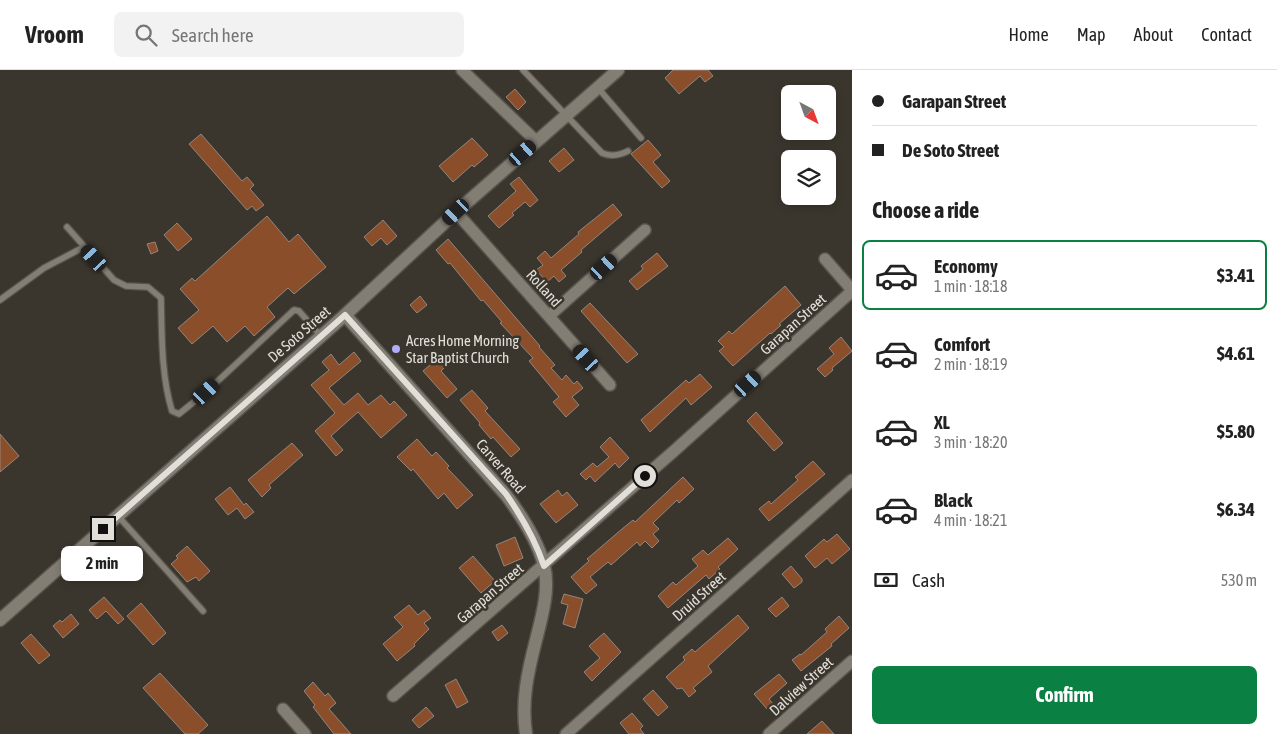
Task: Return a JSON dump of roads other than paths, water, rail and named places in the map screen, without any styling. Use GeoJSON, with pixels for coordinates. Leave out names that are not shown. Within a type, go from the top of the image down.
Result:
{"type":"FeatureCollection","features":[{"type":"Feature","properties":{"kind":"street"},"geometry":{"type":"LineString","coordinates":[[462,70],[536,141]]}},
{"type":"Feature","properties":{"kind":"street","name":"De Soto Street"},"geometry":{"type":"LineString","coordinates":[[0,620],[345,315],[456,212],[618,70]]}},
{"type":"Feature","properties":{"kind":"street","name":"Rolland"},"geometry":{"type":"LineString","coordinates":[[456,212],[610,385]]}},
{"type":"Feature","properties":{"kind":"street"},"geometry":{"type":"LineString","coordinates":[[549,316],[645,230]]}},
{"type":"Feature","properties":{"kind":"street"},"geometry":{"type":"LineString","coordinates":[[824,259],[852,291]]}},
{"type":"Feature","properties":{"kind":"street","name":"Garapan Street"},"geometry":{"type":"LineString","coordinates":[[393,696],[544,566],[852,291]]}},
{"type":"Feature","properties":{"kind":"street","name":"Carver Road"},"geometry":{"type":"LineString","coordinates":[[345,315],[506,494],[533,537],[544,566],[545,592],[523,706],[526,734]]}},
{"type":"Feature","properties":{"kind":"street","name":"Druid Street"},"geometry":{"type":"LineString","coordinates":[[566,734],[852,480]]}},
{"type":"Feature","properties":{"kind":"street","name":"Dalview Street"},"geometry":{"type":"LineString","coordinates":[[769,734],[852,660]]}},
{"type":"Feature","properties":{"kind":"street"},"geometry":{"type":"LineString","coordinates":[[284,709],[305,734]]}},
{"type":"Feature","properties":{"kind":"lane"},"geometry":{"type":"LineString","coordinates":[[523,70],[602,153],[611,156],[628,151]]}},
{"type":"Feature","properties":{"kind":"lane"},"geometry":{"type":"LineString","coordinates":[[598,88],[641,138]]}},
{"type":"Feature","properties":{"kind":"lane"},"geometry":{"type":"LineString","coordinates":[[67,227],[114,280],[126,286],[148,287],[161,298],[162,341],[168,397],[172,411],[178,414],[206,392],[294,310],[299,311],[321,336]]}},
{"type":"Feature","properties":{"kind":"lane"},"geometry":{"type":"LineString","coordinates":[[0,300],[44,268],[84,247]]}},
{"type":"Feature","properties":{"kind":"lane"},"geometry":{"type":"LineString","coordinates":[[118,516],[203,611]]}},
{"type":"Feature","properties":{"kind":"place","name":"Acres Home Morning Star Baptist Church"},"geometry":{"type":"Point","coordinates":[396,349]}}]}
